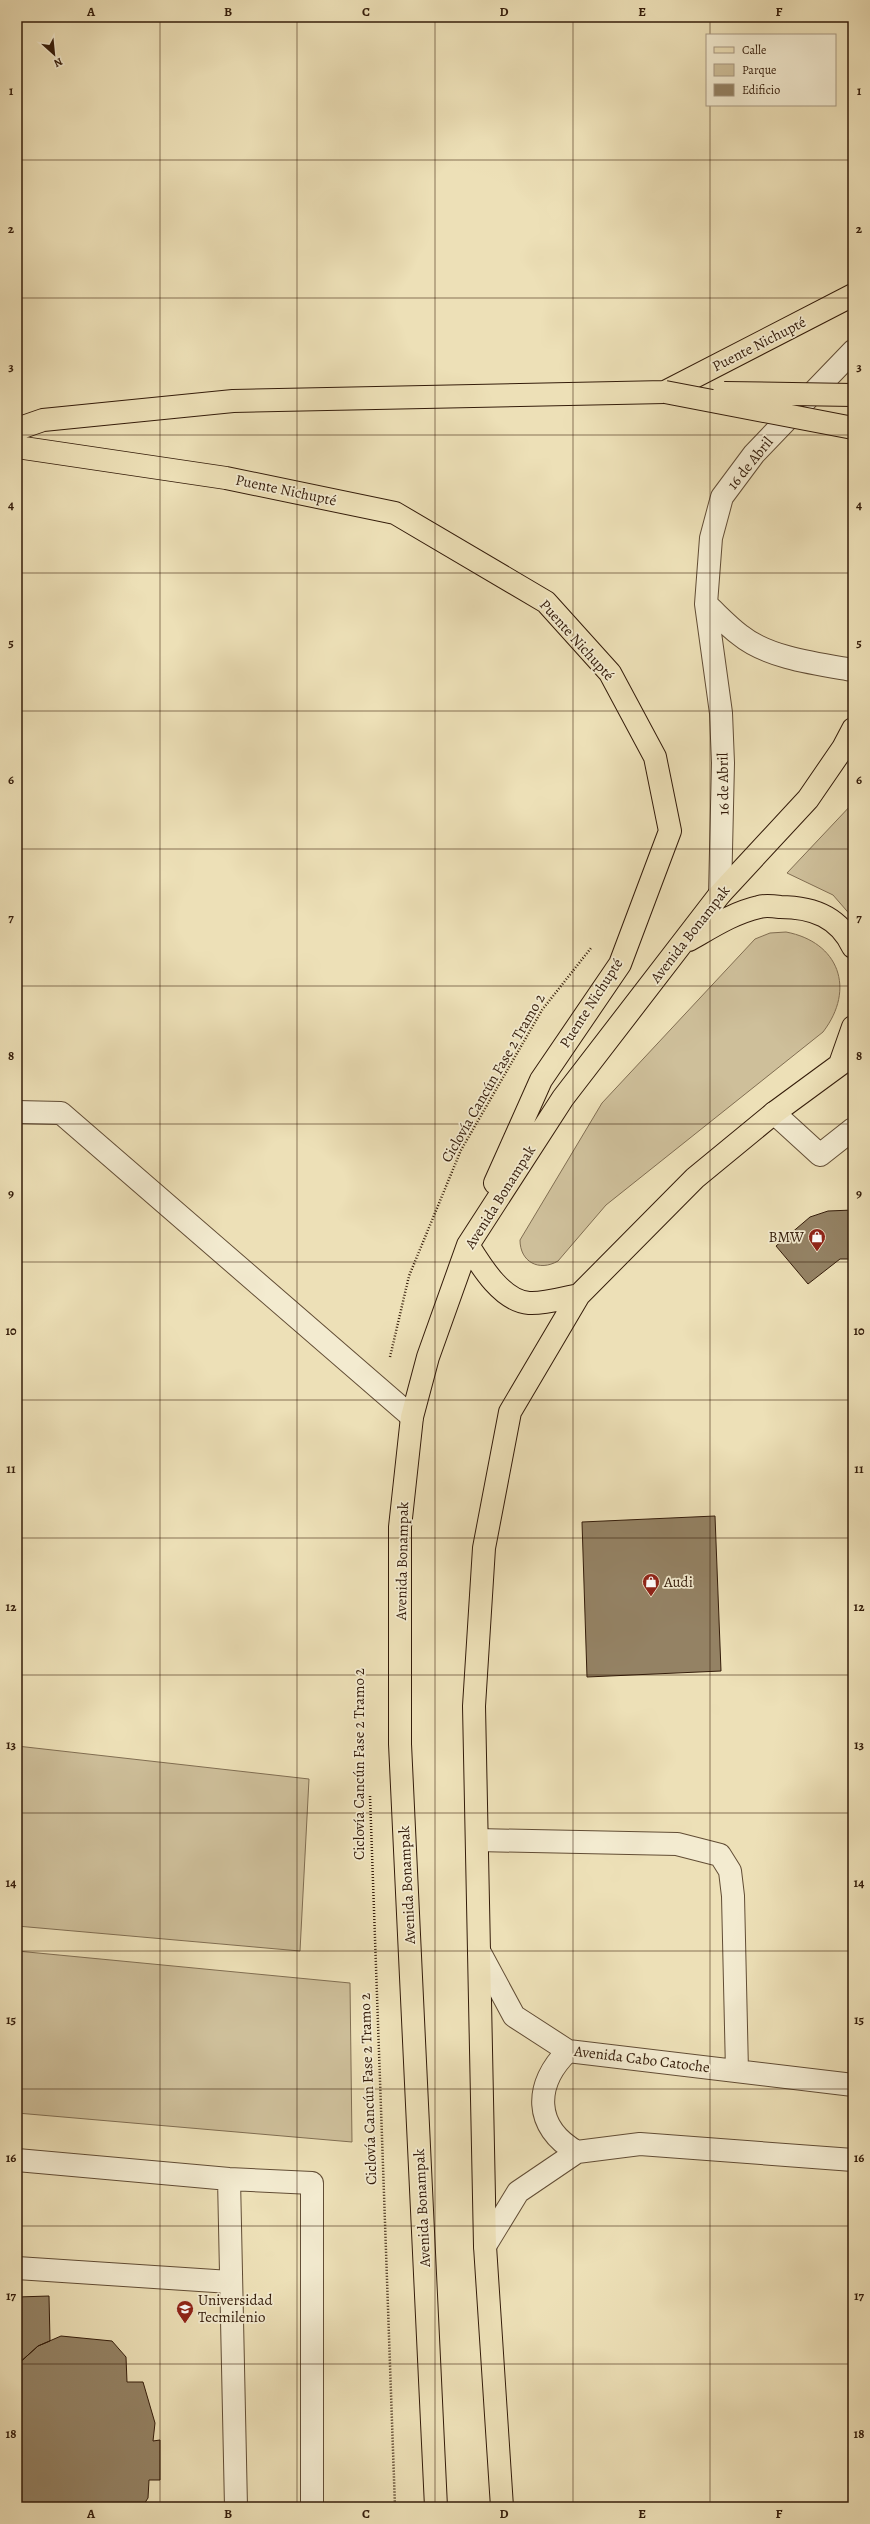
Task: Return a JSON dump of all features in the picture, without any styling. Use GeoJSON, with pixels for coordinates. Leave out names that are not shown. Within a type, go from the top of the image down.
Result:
{"type":"FeatureCollection","features":[{"type":"Feature","properties":{"kind":"main road","name":"Puente Nichupté"},"geometry":{"type":"LineString","coordinates":[[665,392],[853,295]]}},
{"type":"Feature","properties":{"kind":"main road","name":"Puente Nichupté"},"geometry":{"type":"LineString","coordinates":[[665,392],[853,428]]}},
{"type":"Feature","properties":{"kind":"main road","name":"Puente Nichupté"},"geometry":{"type":"LineString","coordinates":[[17,430],[44,420],[233,401],[665,392],[853,395]]}},
{"type":"Feature","properties":{"kind":"main road","name":"Puente Nichupté"},"geometry":{"type":"LineString","coordinates":[[17,447],[226,478],[395,513],[546,602],[610,673],[655,757],[670,831],[620,964],[540,1080],[468,1245]]}},
{"type":"Feature","properties":{"kind":"main road","name":"Avenida Bonampak"},"geometry":{"type":"LineString","coordinates":[[436,2507],[400,1744],[400,1528],[412,1417],[428,1357],[468,1245],[563,1098],[720,894],[808,799],[843,748],[853,729]]}},
{"type":"Feature","properties":{"kind":"main road"},"geometry":{"type":"LineString","coordinates":[[680,945],[727,918],[760,906],[788,907],[822,913],[847,935],[853,948]]}},
{"type":"Feature","properties":{"kind":"main road"},"geometry":{"type":"LineString","coordinates":[[502,2507],[485,2246],[474,1706],[487,1533],[510,1412],[579,1295],[695,1178],[774,1113],[846,1060],[853,1027]]}},
{"type":"Feature","properties":{"kind":"main road"},"geometry":{"type":"LineString","coordinates":[[468,1245],[491,1279],[510,1295],[528,1303],[579,1295]]}},
{"type":"Feature","properties":{"kind":"street","name":"16 de Abril"},"geometry":{"type":"LineString","coordinates":[[720,894],[723,763],[720,713],[706,604],[712,538],[722,497],[754,454],[853,351]]}},
{"type":"Feature","properties":{"kind":"street"},"geometry":{"type":"LineString","coordinates":[[706,604],[741,636],[766,649],[799,660],[853,670]]}},
{"type":"Feature","properties":{"kind":"street"},"geometry":{"type":"LineString","coordinates":[[17,1112],[62,1113],[412,1417]]}},
{"type":"Feature","properties":{"kind":"street"},"geometry":{"type":"LineString","coordinates":[[774,1113],[820,1155],[853,1128]]}},
{"type":"Feature","properties":{"kind":"street"},"geometry":{"type":"LineString","coordinates":[[477,1840],[677,1844],[720,1855],[730,1871],[733,1896],[737,2071]]}},
{"type":"Feature","properties":{"kind":"street","name":"Avenida Cabo Catoche"},"geometry":{"type":"LineString","coordinates":[[479,1951],[514,2016],[568,2051],[853,2085]]}},
{"type":"Feature","properties":{"kind":"street"},"geometry":{"type":"LineString","coordinates":[[568,2051],[556,2062],[549,2075],[544,2089],[543,2104],[546,2118],[553,2132],[563,2144],[577,2152]]}},
{"type":"Feature","properties":{"kind":"street"},"geometry":{"type":"LineString","coordinates":[[485,2246],[518,2192],[577,2152],[640,2144],[853,2160]]}},
{"type":"Feature","properties":{"kind":"street"},"geometry":{"type":"LineString","coordinates":[[17,2160],[228,2179],[312,2183],[312,2507]]}},
{"type":"Feature","properties":{"kind":"street"},"geometry":{"type":"LineString","coordinates":[[228,2179],[236,2507]]}},
{"type":"Feature","properties":{"kind":"street"},"geometry":{"type":"LineString","coordinates":[[17,2268],[230,2282]]}},
{"type":"Feature","properties":{"kind":"path","name":"Ciclovía Cancún Fase 2 Tramo 2"},"geometry":{"type":"LineString","coordinates":[[382,1391],[409,1276],[461,1150],[542,1010],[594,944]]}},
{"type":"Feature","properties":{"kind":"path","name":"Ciclovía Cancún Fase 2 Tramo 2"},"geometry":{"type":"LineString","coordinates":[[370,1795],[395,2507]]}},
{"type":"Feature","properties":{"kind":"green space"},"geometry":{"type":"Polygon","coordinates":[[[853,803],[853,918],[833,895],[787,873],[853,803]]]}},
{"type":"Feature","properties":{"kind":"green space"},"geometry":{"type":"Polygon","coordinates":[[[786,932],[804,937],[819,946],[830,957],[837,970],[840,984],[839,1000],[833,1016],[823,1032],[606,1205],[558,1261],[544,1265],[532,1263],[523,1254],[520,1240],[602,1103],[755,939],[770,933],[786,932]]]}},
{"type":"Feature","properties":{"kind":"green space"},"geometry":{"type":"Polygon","coordinates":[[[17,1746],[309,1779],[300,1951],[17,1926],[17,1746]]]}},
{"type":"Feature","properties":{"kind":"green space"},"geometry":{"type":"Polygon","coordinates":[[[17,1951],[350,1983],[352,2142],[17,2113],[17,1951]]]}},
{"type":"Feature","properties":{"kind":"building","name":"BMW"},"geometry":{"type":"Polygon","coordinates":[[[853,1210],[853,1259],[840,1259],[808,1284],[776,1246],[810,1217],[828,1211],[853,1210]]]}},
{"type":"Feature","properties":{"kind":"building","name":"Audi"},"geometry":{"type":"Polygon","coordinates":[[[715,1516],[721,1671],[587,1677],[582,1522],[715,1516]]]}},
{"type":"Feature","properties":{"kind":"building"},"geometry":{"type":"Polygon","coordinates":[[[49,2296],[50,2341],[38,2346],[17,2365],[17,2297],[49,2296]]]}},
{"type":"Feature","properties":{"kind":"building"},"geometry":{"type":"Polygon","coordinates":[[[61,2336],[112,2341],[126,2357],[127,2382],[143,2382],[155,2423],[153,2441],[160,2440],[160,2480],[149,2480],[148,2498],[142,2507],[17,2507],[17,2365],[38,2346],[61,2336]]]}},
{"type":"Feature","properties":{"kind":"place","name":"BMW"},"geometry":{"type":"Point","coordinates":[817,1252]}},
{"type":"Feature","properties":{"kind":"place","name":"Audi"},"geometry":{"type":"Point","coordinates":[651,1597]}},
{"type":"Feature","properties":{"kind":"place","name":"Universidad Tecmilenio"},"geometry":{"type":"Point","coordinates":[185,2324]}}]}
